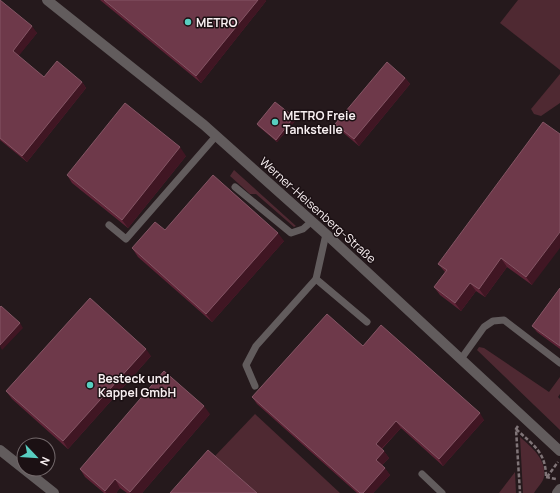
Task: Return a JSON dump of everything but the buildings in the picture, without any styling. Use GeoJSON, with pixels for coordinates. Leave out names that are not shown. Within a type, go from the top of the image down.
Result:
{"type":"FeatureCollection","features":[{"type":"Feature","properties":{"kind":"street","name":"Werner-Heisenberg-Straße"},"geometry":{"type":"LineString","coordinates":[[47,0],[216,136],[312,221],[560,451]]}},
{"type":"Feature","properties":{"kind":"street"},"geometry":{"type":"LineString","coordinates":[[0,450],[54,493]]}},
{"type":"Feature","properties":{"kind":"street"},"geometry":{"type":"LineString","coordinates":[[557,493],[560,489]]}},
{"type":"Feature","properties":{"kind":"lane"},"geometry":{"type":"LineString","coordinates":[[109,225],[126,239],[216,136]]}},
{"type":"Feature","properties":{"kind":"lane"},"geometry":{"type":"LineString","coordinates":[[235,186],[292,233],[303,229],[312,221]]}},
{"type":"Feature","properties":{"kind":"lane"},"geometry":{"type":"LineString","coordinates":[[255,386],[246,365],[256,346],[316,279],[326,234]]}},
{"type":"Feature","properties":{"kind":"lane"},"geometry":{"type":"LineString","coordinates":[[316,279],[367,322]]}},
{"type":"Feature","properties":{"kind":"lane"},"geometry":{"type":"LineString","coordinates":[[461,359],[484,327],[493,321],[504,320],[560,363]]}},
{"type":"Feature","properties":{"kind":"lane"},"geometry":{"type":"LineString","coordinates":[[422,474],[442,493]]}},
{"type":"Feature","properties":{"kind":"path"},"geometry":{"type":"LineString","coordinates":[[520,493],[516,429],[524,418]]}},
{"type":"Feature","properties":{"kind":"path"},"geometry":{"type":"LineString","coordinates":[[516,429],[539,452],[544,461],[546,477],[560,460]]}},
{"type":"Feature","properties":{"kind":"shaded area"},"geometry":{"type":"Polygon","coordinates":[[[518,0],[560,0],[560,70],[500,23],[518,0]]]}},
{"type":"Feature","properties":{"kind":"shaded area"},"geometry":{"type":"Polygon","coordinates":[[[560,74],[560,103],[541,116],[534,114],[531,109],[560,74]]]}},
{"type":"Feature","properties":{"kind":"shaded area"},"geometry":{"type":"Polygon","coordinates":[[[234,170],[296,226],[294,227],[256,194],[250,194],[230,176],[234,170]]]}},
{"type":"Feature","properties":{"kind":"shaded area"},"geometry":{"type":"Polygon","coordinates":[[[479,347],[484,348],[549,392],[560,377],[560,394],[558,397],[560,399],[560,430],[477,350],[479,347]]]}},
{"type":"Feature","properties":{"kind":"shaded area"},"geometry":{"type":"Polygon","coordinates":[[[255,414],[340,493],[257,493],[215,456],[255,414]]]}},
{"type":"Feature","properties":{"kind":"shaded area"},"geometry":{"type":"Polygon","coordinates":[[[520,437],[537,454],[543,465],[544,477],[534,493],[523,493],[520,437]]]}},
{"type":"Feature","properties":{"kind":"shaded area"},"geometry":{"type":"Polygon","coordinates":[[[515,472],[516,493],[499,493],[515,472]]]}},
{"type":"Feature","properties":{"kind":"place","name":"METRO"},"geometry":{"type":"Point","coordinates":[188,22]}},
{"type":"Feature","properties":{"kind":"place","name":"METRO Freie Tankstelle"},"geometry":{"type":"Point","coordinates":[275,122]}},
{"type":"Feature","properties":{"kind":"place","name":"Besteck und Kappel GmbH"},"geometry":{"type":"Point","coordinates":[90,385]}}]}
